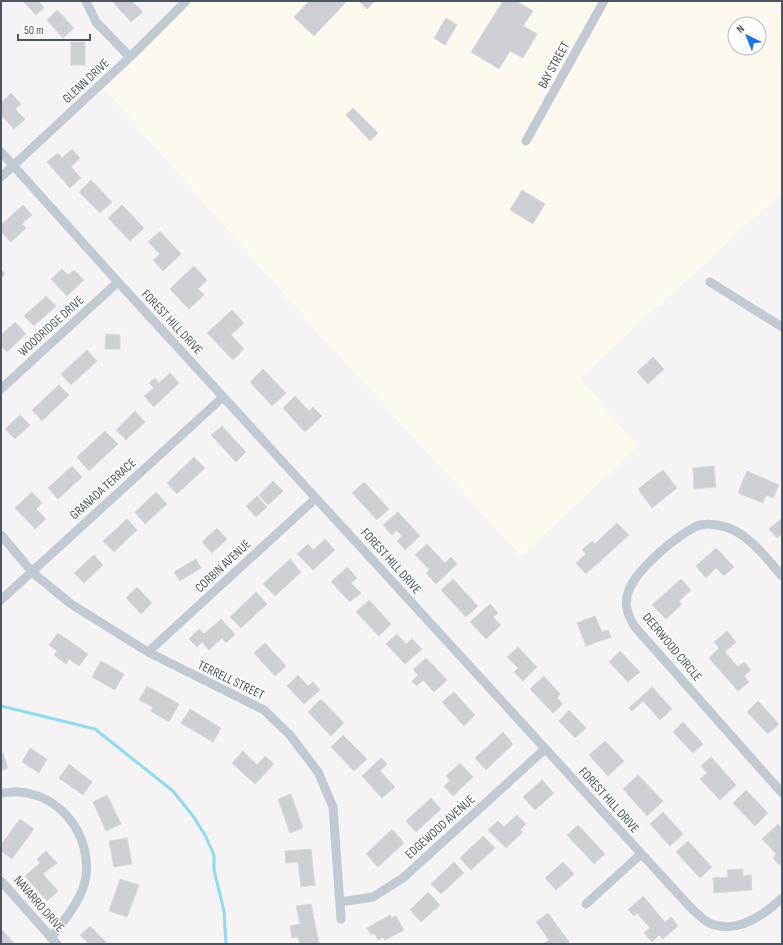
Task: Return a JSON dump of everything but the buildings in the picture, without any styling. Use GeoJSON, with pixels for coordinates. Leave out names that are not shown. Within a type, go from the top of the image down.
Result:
{"type":"FeatureCollection","features":[{"type":"Feature","properties":{"kind":"street"},"geometry":{"type":"LineString","coordinates":[[86,1],[96,22],[130,57]]}},
{"type":"Feature","properties":{"kind":"street","name":"GLENN DRIVE"},"geometry":{"type":"LineString","coordinates":[[1,177],[130,57],[186,1]]}},
{"type":"Feature","properties":{"kind":"street","name":"BAY STREET"},"geometry":{"type":"LineString","coordinates":[[526,141],[604,1]]}},
{"type":"Feature","properties":{"kind":"street","name":"FOREST HILL DRIVE"},"geometry":{"type":"LineString","coordinates":[[1,152],[118,282],[692,909],[709,922],[734,926],[747,922],[760,915],[782,898]]}},
{"type":"Feature","properties":{"kind":"street","name":"WOODRIDGE DRIVE"},"geometry":{"type":"LineString","coordinates":[[1,389],[118,282]]}},
{"type":"Feature","properties":{"kind":"street"},"geometry":{"type":"LineString","coordinates":[[710,282],[782,327]]}},
{"type":"Feature","properties":{"kind":"street","name":"GRANADA TERRACE"},"geometry":{"type":"LineString","coordinates":[[1,600],[223,397]]}},
{"type":"Feature","properties":{"kind":"street","name":"CORBIN AVENUE"},"geometry":{"type":"LineString","coordinates":[[148,652],[316,498]]}},
{"type":"Feature","properties":{"kind":"street","name":"DEERWOOD CIRCLE"},"geometry":{"type":"LineString","coordinates":[[782,576],[741,533],[723,526],[710,524],[696,527],[659,553],[637,576],[628,590],[627,614],[635,627],[782,793]]}},
{"type":"Feature","properties":{"kind":"street","name":"TERRELL STREET"},"geometry":{"type":"LineString","coordinates":[[1,535],[32,572],[71,604],[148,652],[264,710],[290,735],[318,772],[333,807],[341,918]]}},
{"type":"Feature","properties":{"kind":"street","name":"EDGEWOOD AVENUE"},"geometry":{"type":"LineString","coordinates":[[340,902],[373,897],[403,878],[545,748]]}},
{"type":"Feature","properties":{"kind":"street"},"geometry":{"type":"LineString","coordinates":[[1,793],[19,792],[37,796],[56,805],[81,835],[85,851],[86,877],[80,893],[54,941]]}},
{"type":"Feature","properties":{"kind":"street"},"geometry":{"type":"LineString","coordinates":[[586,904],[641,854]]}},
{"type":"Feature","properties":{"kind":"street","name":"NAVARRO DRIVE"},"geometry":{"type":"LineString","coordinates":[[1,881],[54,941]]}},
{"type":"Feature","properties":{"kind":"shaded area"},"geometry":{"type":"Polygon","coordinates":[[[185,1],[782,1],[782,193],[580,378],[638,447],[521,556],[316,331],[103,88],[185,1]]]}},
{"type":"Feature","properties":{"kind":"waterway"},"geometry":{"type":"LineString","coordinates":[[1,706],[95,729],[173,791],[193,816],[205,835],[214,855],[214,870],[224,911],[226,944]]}}]}
